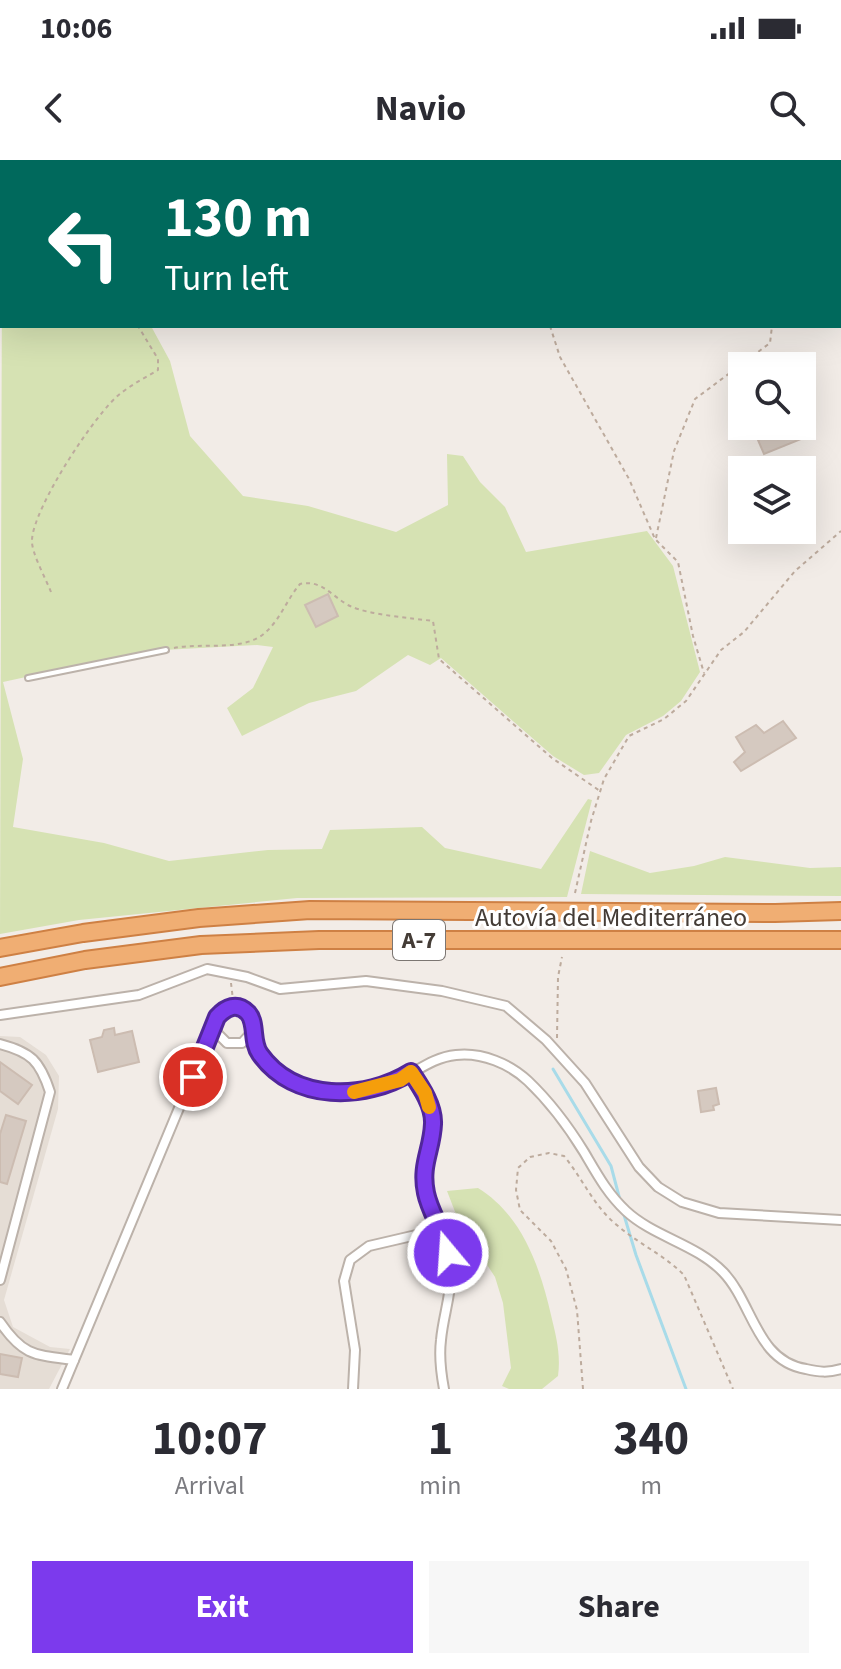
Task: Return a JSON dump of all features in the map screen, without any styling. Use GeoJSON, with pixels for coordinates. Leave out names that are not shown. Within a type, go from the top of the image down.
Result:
{"type":"FeatureCollection","features":[{"type":"Feature","properties":{"kind":"highway","name":"Autovía del Mediterráneo"},"geometry":{"type":"LineString","coordinates":[[0,948],[83,933],[199,918],[310,910],[841,911]]}},
{"type":"Feature","properties":{"kind":"highway","name":"Autovía del Mediterráneo"},"geometry":{"type":"LineString","coordinates":[[0,977],[85,960],[201,945],[319,940],[841,940]]}},
{"type":"Feature","properties":{"kind":"street"},"geometry":{"type":"LineString","coordinates":[[0,1015],[139,995],[207,969],[280,989],[366,981],[442,991],[506,1006],[585,1083],[639,1167],[658,1187],[682,1202],[719,1213],[841,1220]]}},
{"type":"Feature","properties":{"kind":"street"},"geometry":{"type":"LineString","coordinates":[[62,1389],[217,1017],[224,1009],[241,1007],[251,1016],[257,1050]]}},
{"type":"Feature","properties":{"kind":"street"},"geometry":{"type":"LineString","coordinates":[[217,1017],[217,1033],[227,1043]]}},
{"type":"Feature","properties":{"kind":"street"},"geometry":{"type":"LineString","coordinates":[[238,1044],[252,1032]]}},
{"type":"Feature","properties":{"kind":"street"},"geometry":{"type":"LineString","coordinates":[[205,1049],[215,1042],[250,1045],[288,1079],[324,1092],[360,1092],[400,1080],[427,1063],[457,1055],[487,1057],[518,1072],[560,1116],[605,1190],[629,1214],[722,1271],[739,1292],[757,1331],[771,1352],[796,1368],[828,1373],[841,1369]]}},
{"type":"Feature","properties":{"kind":"street"},"geometry":{"type":"LineString","coordinates":[[0,1044],[23,1050],[42,1068],[50,1092],[0,1280]]}},
{"type":"Feature","properties":{"kind":"street"},"geometry":{"type":"LineString","coordinates":[[411,1072],[425,1093],[434,1121],[424,1163],[426,1195],[442,1229],[451,1270],[449,1304],[441,1338],[440,1368],[444,1389]]}},
{"type":"Feature","properties":{"kind":"street"},"geometry":{"type":"LineString","coordinates":[[353,1389],[355,1350],[344,1281],[350,1260],[369,1246],[442,1229]]}},
{"type":"Feature","properties":{"kind":"street"},"geometry":{"type":"LineString","coordinates":[[0,1322],[14,1344],[39,1355],[74,1360]]}},
{"type":"Feature","properties":{"kind":"lane"},"geometry":{"type":"LineString","coordinates":[[28,678],[166,650]]}},
{"type":"Feature","properties":{"kind":"path"},"geometry":{"type":"LineString","coordinates":[[51,592],[31,542],[35,524],[63,468],[99,419],[119,394],[158,370],[158,359],[139,328]]}},
{"type":"Feature","properties":{"kind":"path"},"geometry":{"type":"LineString","coordinates":[[551,328],[560,357],[629,479],[655,539],[678,562],[704,674]]}},
{"type":"Feature","properties":{"kind":"path"},"geometry":{"type":"LineString","coordinates":[[655,539],[674,451],[695,399],[770,343],[772,328]]}},
{"type":"Feature","properties":{"kind":"path"},"geometry":{"type":"LineString","coordinates":[[575,893],[604,779],[629,736],[664,719],[686,701],[721,650],[744,632],[795,571],[841,531]]}},
{"type":"Feature","properties":{"kind":"path"},"geometry":{"type":"LineString","coordinates":[[166,650],[189,645],[252,641],[268,631],[300,584],[311,582],[327,589],[351,607],[433,621],[439,659],[552,758],[600,791]]}},
{"type":"Feature","properties":{"kind":"path"},"geometry":{"type":"LineString","coordinates":[[556,1052],[558,977],[562,957]]}},
{"type":"Feature","properties":{"kind":"path"},"geometry":{"type":"LineString","coordinates":[[229,974],[234,1006]]}},
{"type":"Feature","properties":{"kind":"path"},"geometry":{"type":"LineString","coordinates":[[583,1389],[577,1310],[566,1269],[551,1241],[520,1210],[516,1190],[518,1168],[530,1157],[549,1153],[564,1156],[616,1225],[670,1261],[684,1275],[733,1389]]}},
{"type":"Feature","properties":{"kind":"shaded area"},"geometry":{"type":"Polygon","coordinates":[[[0,1036],[20,1037],[46,1055],[59,1076],[58,1109],[4,1300],[13,1327],[50,1347],[70,1349],[49,1389],[0,1389],[0,1036]]]}},
{"type":"Feature","properties":{"kind":"green space"},"geometry":{"type":"Polygon","coordinates":[[[2,328],[152,328],[170,361],[190,436],[243,496],[308,506],[396,532],[448,505],[447,454],[463,456],[480,482],[505,507],[526,552],[647,531],[673,566],[700,672],[681,701],[663,716],[626,735],[599,773],[584,775],[553,756],[441,658],[430,665],[408,655],[356,691],[309,703],[242,736],[227,708],[253,688],[273,647],[257,645],[145,651],[3,682],[23,759],[13,827],[104,843],[169,861],[268,850],[322,849],[330,830],[422,827],[445,848],[541,869],[588,799],[592,800],[567,897],[297,898],[79,920],[0,934],[2,328]]]}},
{"type":"Feature","properties":{"kind":"green space"},"geometry":{"type":"Polygon","coordinates":[[[590,851],[650,873],[725,857],[810,868],[841,867],[841,896],[581,894],[590,851]]]}},
{"type":"Feature","properties":{"kind":"green space"},"geometry":{"type":"Polygon","coordinates":[[[478,1188],[493,1199],[518,1227],[535,1261],[547,1297],[559,1360],[558,1376],[542,1389],[509,1389],[502,1386],[511,1368],[503,1303],[495,1277],[459,1222],[447,1191],[478,1188]]]}},
{"type":"Feature","properties":{"kind":"building"},"geometry":{"type":"Polygon","coordinates":[[[758,440],[799,440],[764,454],[758,440]]]}},
{"type":"Feature","properties":{"kind":"building"},"geometry":{"type":"Polygon","coordinates":[[[328,594],[338,616],[316,627],[305,605],[328,594]]]}},
{"type":"Feature","properties":{"kind":"building"},"geometry":{"type":"Polygon","coordinates":[[[783,721],[796,738],[741,771],[734,762],[745,752],[736,737],[756,725],[764,733],[783,721]]]}},
{"type":"Feature","properties":{"kind":"building"},"geometry":{"type":"Polygon","coordinates":[[[114,1028],[115,1035],[132,1031],[139,1062],[98,1072],[90,1040],[102,1037],[104,1030],[114,1028]]]}},
{"type":"Feature","properties":{"kind":"building"},"geometry":{"type":"Polygon","coordinates":[[[0,1062],[32,1085],[18,1104],[0,1091],[0,1062]]]}},
{"type":"Feature","properties":{"kind":"building"},"geometry":{"type":"Polygon","coordinates":[[[716,1088],[719,1104],[713,1106],[714,1110],[701,1112],[698,1091],[716,1088]]]}},
{"type":"Feature","properties":{"kind":"building"},"geometry":{"type":"Polygon","coordinates":[[[6,1115],[26,1121],[7,1184],[0,1182],[0,1134],[6,1115]]]}},
{"type":"Feature","properties":{"kind":"building"},"geometry":{"type":"Polygon","coordinates":[[[0,1354],[22,1358],[18,1377],[0,1374],[0,1354]]]}},
{"type":"Feature","properties":{"kind":"waterway"},"geometry":{"type":"LineString","coordinates":[[553,1069],[611,1166],[620,1200]]}},
{"type":"Feature","properties":{"kind":"waterway"},"geometry":{"type":"LineString","coordinates":[[624,1215],[686,1389]]}},
{"type":"Feature","properties":{"kind":"slow traffic"},"geometry":{"type":"LineString","coordinates":[[354,1092],[400,1080],[411,1072],[425,1093],[429,1107]]}},
{"type":"Feature","properties":{"kind":"route"},"geometry":{"type":"LineString","coordinates":[[193,1077],[217,1017],[224,1009],[234,1006],[241,1007],[251,1016],[257,1050],[267,1063],[288,1079],[324,1092],[360,1092],[400,1080],[411,1072],[425,1093],[434,1121],[424,1163],[426,1195],[445,1236],[448,1253]]}}]}
